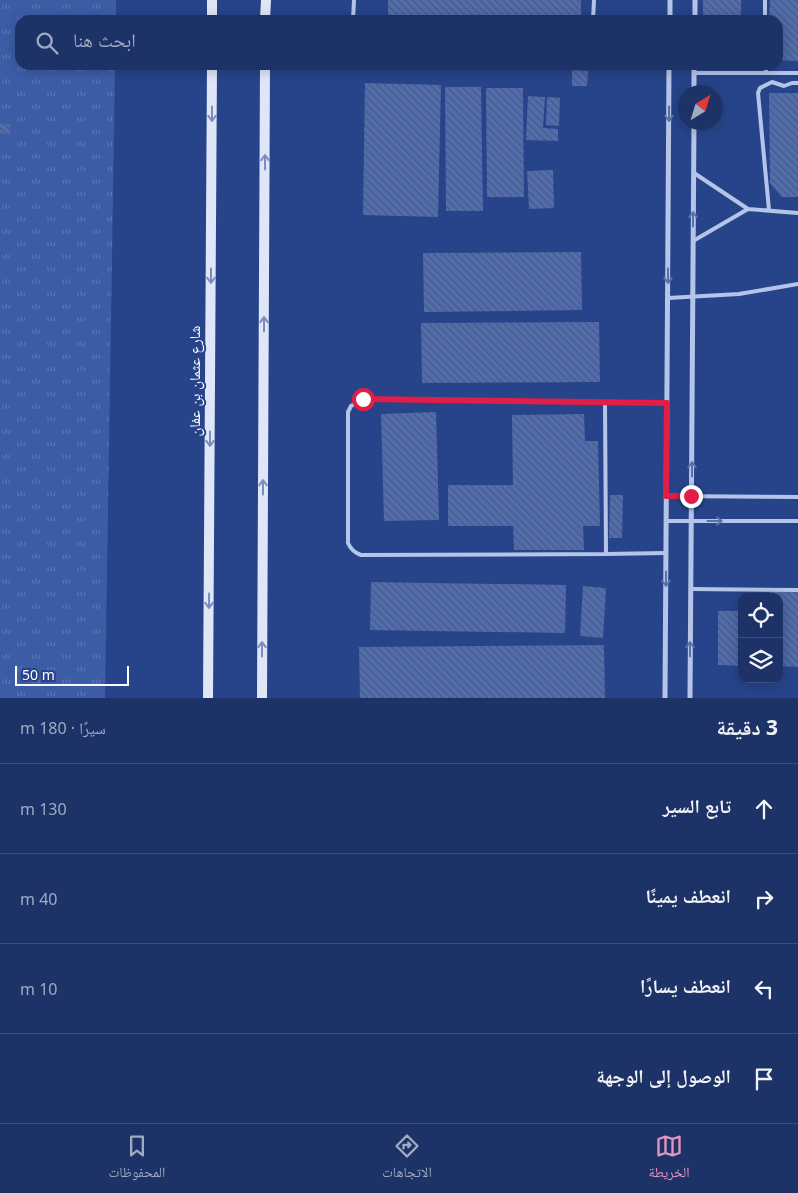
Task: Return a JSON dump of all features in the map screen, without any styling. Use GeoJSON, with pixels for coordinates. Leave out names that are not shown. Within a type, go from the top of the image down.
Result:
{"type":"FeatureCollection","features":[{"type":"Feature","properties":{"kind":"main road"},"geometry":{"type":"LineString","coordinates":[[212,0],[212,15]]}},
{"type":"Feature","properties":{"kind":"main road"},"geometry":{"type":"LineString","coordinates":[[266,0],[266,15]]}},
{"type":"Feature","properties":{"kind":"main road","name":"شارع عثمان بن عفان"},"geometry":{"type":"LineString","coordinates":[[208,698],[212,70]]}},
{"type":"Feature","properties":{"kind":"main road"},"geometry":{"type":"LineString","coordinates":[[262,698],[265,70]]}},
{"type":"Feature","properties":{"kind":"street"},"geometry":{"type":"LineString","coordinates":[[670,0],[670,15]]}},
{"type":"Feature","properties":{"kind":"street"},"geometry":{"type":"LineString","coordinates":[[694,15],[695,0]]}},
{"type":"Feature","properties":{"kind":"street"},"geometry":{"type":"LineString","coordinates":[[665,698],[669,70]]}},
{"type":"Feature","properties":{"kind":"street"},"geometry":{"type":"LineString","coordinates":[[694,73],[694,85]]}},
{"type":"Feature","properties":{"kind":"street"},"geometry":{"type":"LineString","coordinates":[[690,698],[694,130]]}},
{"type":"Feature","properties":{"kind":"lane"},"geometry":{"type":"LineString","coordinates":[[354,0],[354,15]]}},
{"type":"Feature","properties":{"kind":"lane"},"geometry":{"type":"LineString","coordinates":[[593,15],[594,0]]}},
{"type":"Feature","properties":{"kind":"lane"},"geometry":{"type":"LineString","coordinates":[[765,0],[766,15]]}},
{"type":"Feature","properties":{"kind":"lane"},"geometry":{"type":"LineString","coordinates":[[694,73],[798,73]]}},
{"type":"Feature","properties":{"kind":"lane"},"geometry":{"type":"LineString","coordinates":[[769,210],[758,93],[760,88],[772,82],[784,86],[792,83],[798,84]]}},
{"type":"Feature","properties":{"kind":"lane"},"geometry":{"type":"LineString","coordinates":[[694,172],[748,208],[798,212]]}},
{"type":"Feature","properties":{"kind":"lane"},"geometry":{"type":"LineString","coordinates":[[693,241],[748,208]]}},
{"type":"Feature","properties":{"kind":"lane"},"geometry":{"type":"LineString","coordinates":[[668,298],[739,294],[798,284]]}},
{"type":"Feature","properties":{"kind":"lane"},"geometry":{"type":"LineString","coordinates":[[666,553],[362,555],[351,549],[348,543],[348,412],[351,406],[363,399],[667,403]]}},
{"type":"Feature","properties":{"kind":"lane"},"geometry":{"type":"LineString","coordinates":[[606,403],[606,554]]}},
{"type":"Feature","properties":{"kind":"lane"},"geometry":{"type":"LineString","coordinates":[[666,496],[798,497]]}},
{"type":"Feature","properties":{"kind":"lane"},"geometry":{"type":"LineString","coordinates":[[666,521],[798,521]]}},
{"type":"Feature","properties":{"kind":"lane"},"geometry":{"type":"LineString","coordinates":[[691,590],[798,590]]}},
{"type":"Feature","properties":{"kind":"green space"},"geometry":{"type":"Polygon","coordinates":[[[0,0],[116,0],[116,15],[15,15],[15,70],[115,70],[105,698],[0,698],[0,0]]]}},
{"type":"Feature","properties":{"kind":"building"},"geometry":{"type":"Polygon","coordinates":[[[388,0],[581,0],[581,15],[388,15],[388,0]]]}},
{"type":"Feature","properties":{"kind":"building"},"geometry":{"type":"Polygon","coordinates":[[[703,0],[741,0],[741,15],[703,15],[703,0]]]}},
{"type":"Feature","properties":{"kind":"building"},"geometry":{"type":"Polygon","coordinates":[[[770,0],[798,0],[798,61],[783,60],[783,15],[769,15],[770,0]]]}},
{"type":"Feature","properties":{"kind":"building"},"geometry":{"type":"Polygon","coordinates":[[[572,70],[588,71],[587,86],[572,86],[572,70]]]}},
{"type":"Feature","properties":{"kind":"building"},"geometry":{"type":"Polygon","coordinates":[[[365,83],[441,85],[438,217],[363,215],[365,83]]]}},
{"type":"Feature","properties":{"kind":"building"},"geometry":{"type":"Polygon","coordinates":[[[445,87],[481,87],[483,211],[446,211],[445,87]]]}},
{"type":"Feature","properties":{"kind":"building"},"geometry":{"type":"Polygon","coordinates":[[[486,88],[523,88],[524,197],[487,197],[486,88]]]}},
{"type":"Feature","properties":{"kind":"building"},"geometry":{"type":"Polygon","coordinates":[[[769,93],[798,93],[798,197],[782,197],[770,183],[769,93]]]}},
{"type":"Feature","properties":{"kind":"building"},"geometry":{"type":"Polygon","coordinates":[[[528,96],[545,97],[543,128],[558,129],[558,141],[526,140],[528,96]]]}},
{"type":"Feature","properties":{"kind":"building"},"geometry":{"type":"Polygon","coordinates":[[[547,97],[560,98],[559,126],[546,125],[547,97]]]}},
{"type":"Feature","properties":{"kind":"building"},"geometry":{"type":"Polygon","coordinates":[[[0,124],[10,124],[10,133],[0,133],[0,124]]]}},
{"type":"Feature","properties":{"kind":"building"},"geometry":{"type":"Polygon","coordinates":[[[553,170],[554,208],[529,209],[527,171],[553,170]]]}},
{"type":"Feature","properties":{"kind":"building"},"geometry":{"type":"Polygon","coordinates":[[[581,252],[582,310],[424,312],[423,253],[581,252]]]}},
{"type":"Feature","properties":{"kind":"building"},"geometry":{"type":"Polygon","coordinates":[[[599,322],[600,382],[422,383],[421,323],[599,322]]]}},
{"type":"Feature","properties":{"kind":"building"},"geometry":{"type":"Polygon","coordinates":[[[436,412],[439,520],[384,521],[381,414],[436,412]]]}},
{"type":"Feature","properties":{"kind":"building"},"geometry":{"type":"Polygon","coordinates":[[[584,414],[585,441],[598,441],[600,526],[583,526],[584,550],[514,550],[513,526],[448,526],[448,485],[513,485],[512,415],[584,414]]]}},
{"type":"Feature","properties":{"kind":"building"},"geometry":{"type":"Polygon","coordinates":[[[610,495],[623,495],[622,538],[609,538],[610,495]]]}},
{"type":"Feature","properties":{"kind":"building"},"geometry":{"type":"Polygon","coordinates":[[[371,582],[566,585],[565,633],[370,630],[371,582]]]}},
{"type":"Feature","properties":{"kind":"building"},"geometry":{"type":"Polygon","coordinates":[[[583,586],[606,588],[603,638],[580,636],[583,586]]]}},
{"type":"Feature","properties":{"kind":"building"},"geometry":{"type":"Polygon","coordinates":[[[770,591],[798,592],[798,667],[783,666],[783,593],[770,593],[770,591]]]}},
{"type":"Feature","properties":{"kind":"building"},"geometry":{"type":"Polygon","coordinates":[[[718,611],[738,611],[738,666],[718,665],[718,611]]]}},
{"type":"Feature","properties":{"kind":"building"},"geometry":{"type":"Polygon","coordinates":[[[604,645],[605,698],[360,698],[359,647],[604,645]]]}},
{"type":"Feature","properties":{"kind":"route"},"geometry":{"type":"LineString","coordinates":[[363,399],[667,403],[666,496],[691,496]]}}]}
